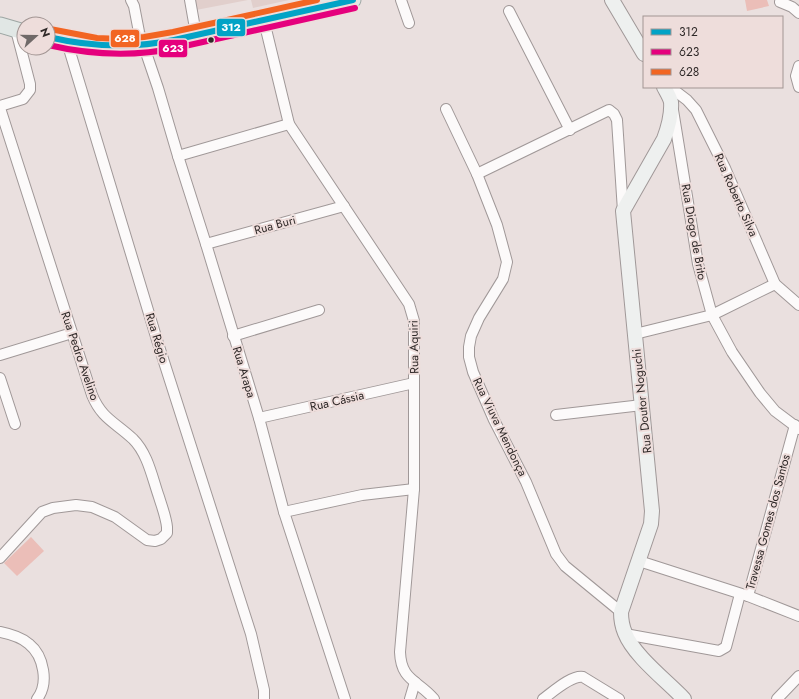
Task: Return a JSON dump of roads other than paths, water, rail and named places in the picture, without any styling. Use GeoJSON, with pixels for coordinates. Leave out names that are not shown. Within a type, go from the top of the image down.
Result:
{"type":"FeatureCollection","features":[{"type":"Feature","properties":{"kind":"main road"},"geometry":{"type":"LineString","coordinates":[[56,39],[67,42],[111,46],[144,45],[353,0]]}},
{"type":"Feature","properties":{"kind":"main road"},"geometry":{"type":"LineString","coordinates":[[0,26],[16,30]]}},
{"type":"Feature","properties":{"kind":"street","name":"Rua Arapa"},"geometry":{"type":"LineString","coordinates":[[131,0],[134,6],[139,32],[259,418],[284,512],[345,699]]}},
{"type":"Feature","properties":{"kind":"street"},"geometry":{"type":"LineString","coordinates":[[190,0],[196,34]]}},
{"type":"Feature","properties":{"kind":"street"},"geometry":{"type":"LineString","coordinates":[[401,0],[409,24]]}},
{"type":"Feature","properties":{"kind":"street"},"geometry":{"type":"LineString","coordinates":[[612,0],[643,52]]}},
{"type":"Feature","properties":{"kind":"street"},"geometry":{"type":"LineString","coordinates":[[780,2],[792,7],[799,13]]}},
{"type":"Feature","properties":{"kind":"street"},"geometry":{"type":"LineString","coordinates":[[509,11],[570,130]]}},
{"type":"Feature","properties":{"kind":"street","name":"Rua Aquiri"},"geometry":{"type":"LineString","coordinates":[[264,20],[289,124],[409,304],[414,321],[414,489],[400,660],[404,673],[434,699]]}},
{"type":"Feature","properties":{"kind":"street","name":"Rua Régio"},"geometry":{"type":"LineString","coordinates":[[67,42],[157,340],[250,634],[264,690],[264,699]]}},
{"type":"Feature","properties":{"kind":"street"},"geometry":{"type":"LineString","coordinates":[[0,107],[23,99],[30,90],[25,56]]}},
{"type":"Feature","properties":{"kind":"street"},"geometry":{"type":"LineString","coordinates":[[799,66],[796,76],[799,87]]}},
{"type":"Feature","properties":{"kind":"street"},"geometry":{"type":"LineString","coordinates":[[623,211],[664,139],[669,121],[671,94]]}},
{"type":"Feature","properties":{"kind":"street","name":"Rua Roberto Silva"},"geometry":{"type":"LineString","coordinates":[[671,94],[687,100],[696,110],[726,168],[775,284],[799,304]]}},
{"type":"Feature","properties":{"kind":"street","name":"Rua Diogo de Brito"},"geometry":{"type":"LineString","coordinates":[[671,94],[698,264],[712,315],[732,352],[760,393],[775,411],[797,427]]}},
{"type":"Feature","properties":{"kind":"street","name":"Rua Pedro Avelino"},"geometry":{"type":"LineString","coordinates":[[0,107],[97,407],[107,418],[133,440],[141,450],[148,463],[167,522],[167,533],[161,539],[155,541],[147,540],[125,523],[106,512],[92,507],[76,505],[46,510],[42,512],[0,558]]}},
{"type":"Feature","properties":{"kind":"street","name":"Rua Viuva Mendonça"},"geometry":{"type":"LineString","coordinates":[[446,109],[477,174],[497,225],[507,262],[503,279],[482,313],[471,336],[469,357],[473,372],[494,420],[526,482],[556,554],[564,566],[621,612]]}},
{"type":"Feature","properties":{"kind":"street"},"geometry":{"type":"LineString","coordinates":[[477,174],[609,110],[614,114],[617,120],[623,211]]}},
{"type":"Feature","properties":{"kind":"street"},"geometry":{"type":"LineString","coordinates":[[178,156],[289,124]]}},
{"type":"Feature","properties":{"kind":"street","name":"Rua Buri"},"geometry":{"type":"LineString","coordinates":[[206,244],[344,206]]}},
{"type":"Feature","properties":{"kind":"street","name":"Rua Doutor Noguchi"},"geometry":{"type":"LineString","coordinates":[[623,211],[652,518],[621,612],[622,623],[625,634],[634,648],[684,699]]}},
{"type":"Feature","properties":{"kind":"street"},"geometry":{"type":"LineString","coordinates":[[635,334],[712,315],[775,284]]}},
{"type":"Feature","properties":{"kind":"street"},"geometry":{"type":"LineString","coordinates":[[233,336],[319,310]]}},
{"type":"Feature","properties":{"kind":"street"},"geometry":{"type":"LineString","coordinates":[[0,355],[72,333]]}},
{"type":"Feature","properties":{"kind":"street"},"geometry":{"type":"LineString","coordinates":[[0,378],[15,424]]}},
{"type":"Feature","properties":{"kind":"street","name":"Rua Cássia"},"geometry":{"type":"LineString","coordinates":[[259,418],[414,383]]}},
{"type":"Feature","properties":{"kind":"street"},"geometry":{"type":"LineString","coordinates":[[556,415],[642,405]]}},
{"type":"Feature","properties":{"kind":"street","name":"Travessa Gomes dos Santos"},"geometry":{"type":"LineString","coordinates":[[625,634],[719,651],[726,647],[797,427]]}},
{"type":"Feature","properties":{"kind":"street"},"geometry":{"type":"LineString","coordinates":[[284,512],[362,496],[414,489]]}},
{"type":"Feature","properties":{"kind":"street"},"geometry":{"type":"LineString","coordinates":[[639,561],[744,595],[799,616]]}},
{"type":"Feature","properties":{"kind":"street"},"geometry":{"type":"LineString","coordinates":[[0,632],[15,635],[34,647],[41,662],[44,679],[37,699]]}},
{"type":"Feature","properties":{"kind":"street"},"geometry":{"type":"LineString","coordinates":[[543,699],[572,678],[579,676],[619,699]]}},
{"type":"Feature","properties":{"kind":"street"},"geometry":{"type":"LineString","coordinates":[[777,699],[799,676]]}},
{"type":"Feature","properties":{"kind":"street"},"geometry":{"type":"LineString","coordinates":[[410,699],[415,682]]}}]}
